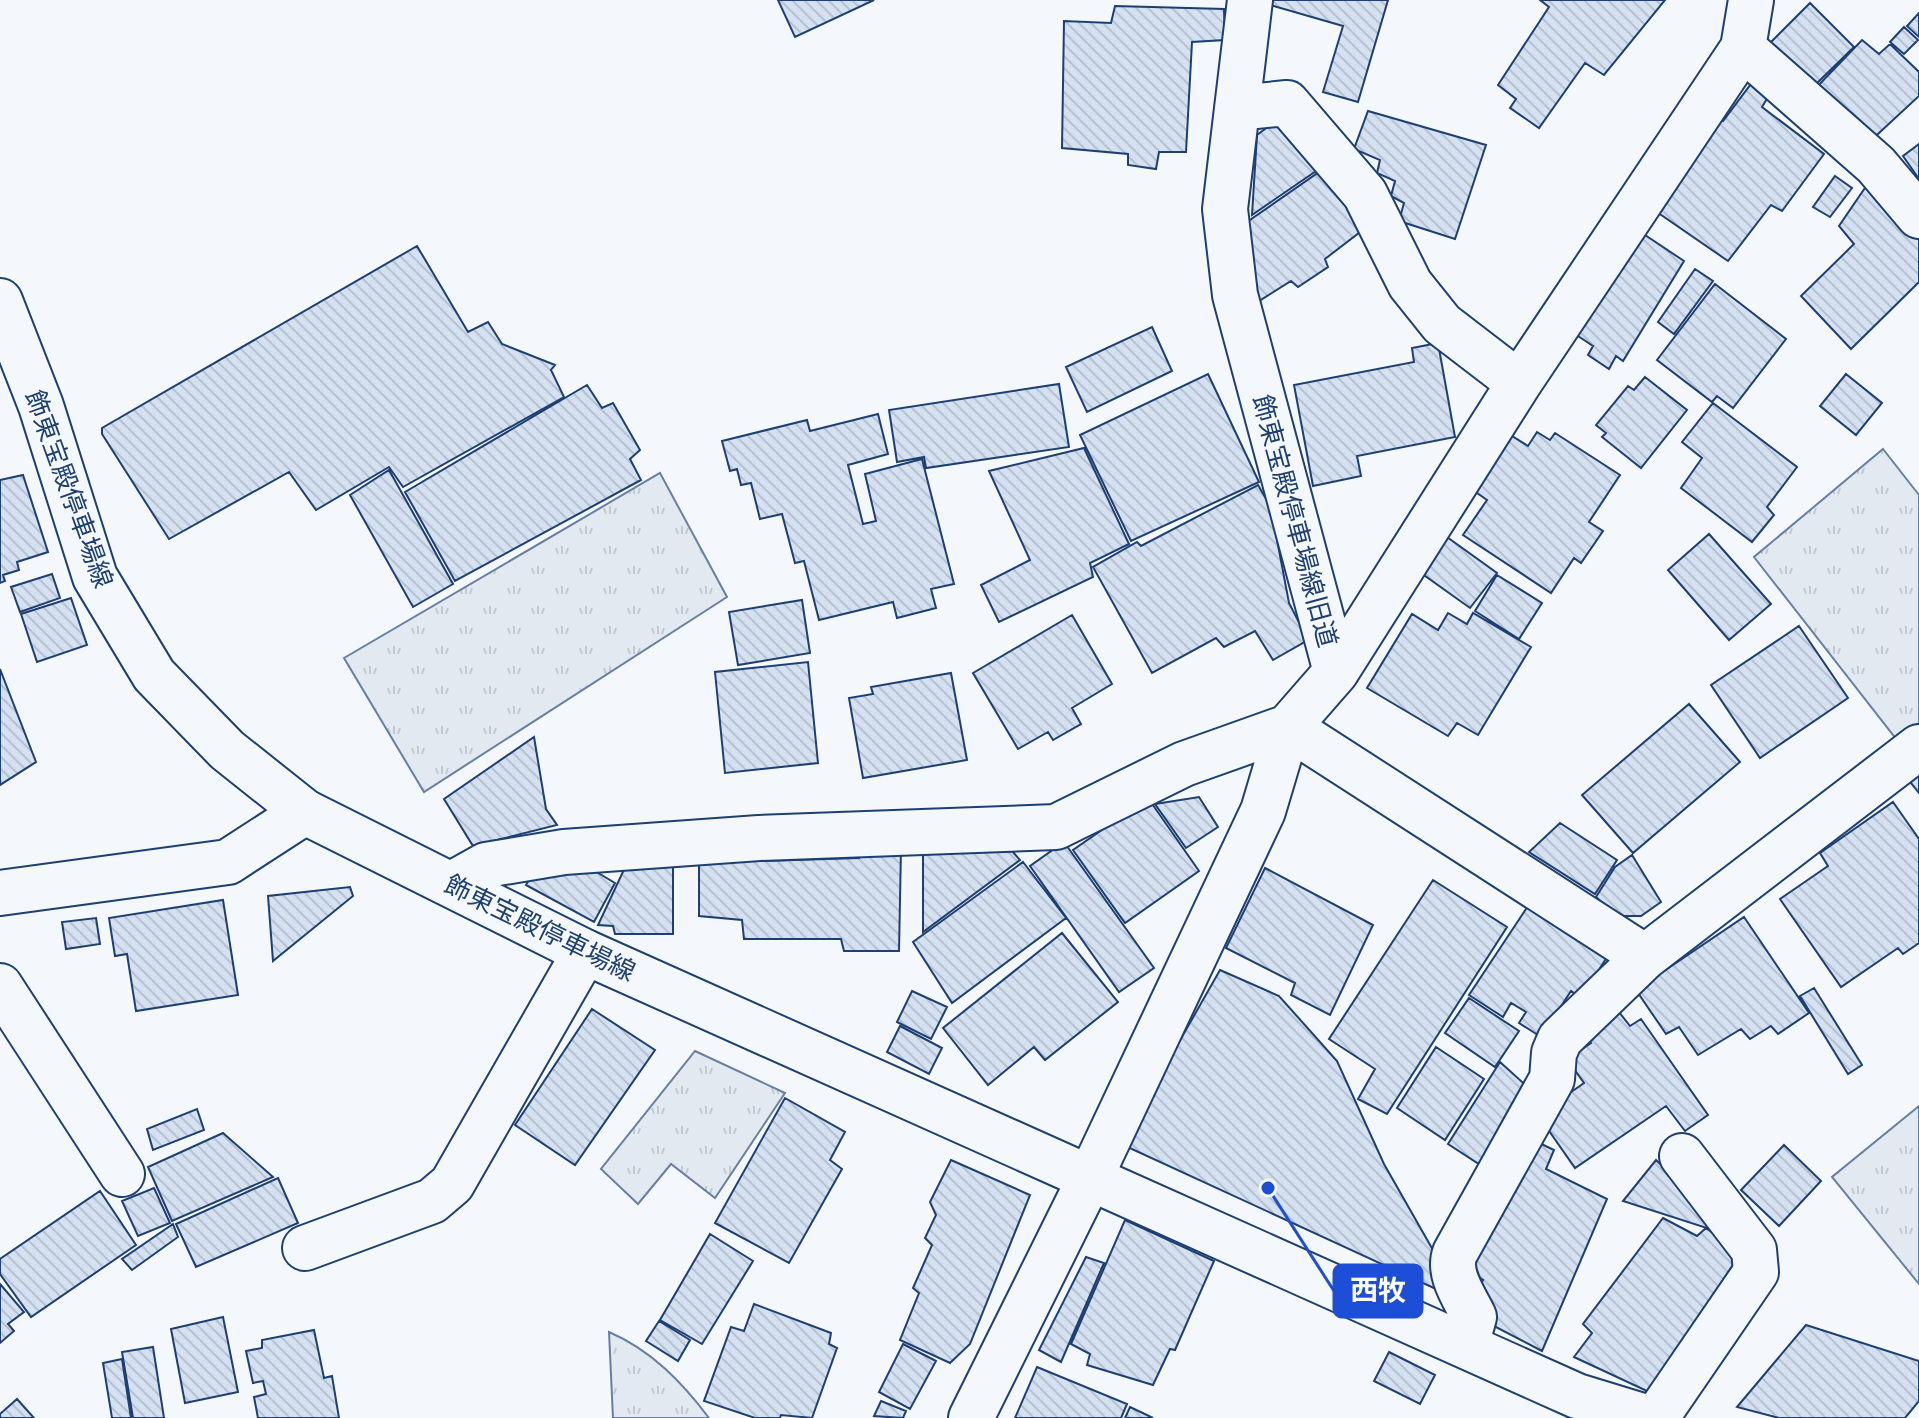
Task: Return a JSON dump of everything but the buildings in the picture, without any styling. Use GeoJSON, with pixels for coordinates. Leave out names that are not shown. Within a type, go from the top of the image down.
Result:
{"type":"FeatureCollection","features":[{"type":"Feature","properties":{"kind":"street","name":"飾東宝殿停車場線旧道"},"geometry":{"type":"LineString","coordinates":[[1090,1178],[1263,811],[1288,727],[1336,672],[1235,295],[1225,209],[1250,0]]}},
{"type":"Feature","properties":{"kind":"street"},"geometry":{"type":"LineString","coordinates":[[1336,672],[1519,383],[1743,48],[1751,0]]}},
{"type":"Feature","properties":{"kind":"street"},"geometry":{"type":"LineString","coordinates":[[1743,48],[1876,165],[1919,216]]}},
{"type":"Feature","properties":{"kind":"street"},"geometry":{"type":"LineString","coordinates":[[1237,108],[1287,103],[1365,194],[1410,284],[1434,314],[1519,383]]}},
{"type":"Feature","properties":{"kind":"street","name":"飾東宝殿停車場線"},"geometry":{"type":"LineString","coordinates":[[0,301],[41,406],[95,577],[154,675],[227,750],[305,812],[585,952],[1577,1396],[1649,1418]]}},
{"type":"Feature","properties":{"kind":"street"},"geometry":{"type":"LineString","coordinates":[[452,884],[486,865],[564,852],[759,838],[1056,827],[1184,764],[1288,727],[1645,957]]}},
{"type":"Feature","properties":{"kind":"street"},"geometry":{"type":"LineString","coordinates":[[1466,1346],[1474,1317],[1451,1263],[1552,1079],[1554,1053],[1560,1039],[1645,957],[1919,747]]}},
{"type":"Feature","properties":{"kind":"street"},"geometry":{"type":"LineString","coordinates":[[0,893],[228,862],[305,812]]}},
{"type":"Feature","properties":{"kind":"street"},"geometry":{"type":"LineString","coordinates":[[305,1248],[432,1201],[452,1184],[585,952]]}},
{"type":"Feature","properties":{"kind":"street"},"geometry":{"type":"LineString","coordinates":[[0,986],[122,1174]]}},
{"type":"Feature","properties":{"kind":"street"},"geometry":{"type":"LineString","coordinates":[[1656,1418],[1756,1272],[1754,1250],[1682,1156]]}},
{"type":"Feature","properties":{"kind":"street"},"geometry":{"type":"LineString","coordinates":[[971,1418],[1090,1178]]}},
{"type":"Feature","properties":{"kind":"street"},"geometry":{"type":"LineString","coordinates":[[1521,1370],[1541,1418]]}},
{"type":"Feature","properties":{"kind":"green space"},"geometry":{"type":"Polygon","coordinates":[[[1883,449],[1919,495],[1919,723],[1897,740],[1754,557],[1883,449]]]}},
{"type":"Feature","properties":{"kind":"green space"},"geometry":{"type":"Polygon","coordinates":[[[660,473],[727,597],[424,792],[344,658],[660,473]]]}},
{"type":"Feature","properties":{"kind":"green space"},"geometry":{"type":"Polygon","coordinates":[[[695,1051],[785,1093],[715,1198],[671,1164],[638,1204],[601,1169],[695,1051]]]}},
{"type":"Feature","properties":{"kind":"green space"},"geometry":{"type":"Polygon","coordinates":[[[1919,1106],[1919,1284],[1832,1177],[1919,1106]]]}},
{"type":"Feature","properties":{"kind":"green space"},"geometry":{"type":"Polygon","coordinates":[[[609,1332],[639,1348],[665,1368],[709,1418],[613,1418],[609,1332]]]}},
{"type":"Feature","properties":{"kind":"place","name":"西牧"},"geometry":{"type":"Point","coordinates":[1268,1188]}}]}
